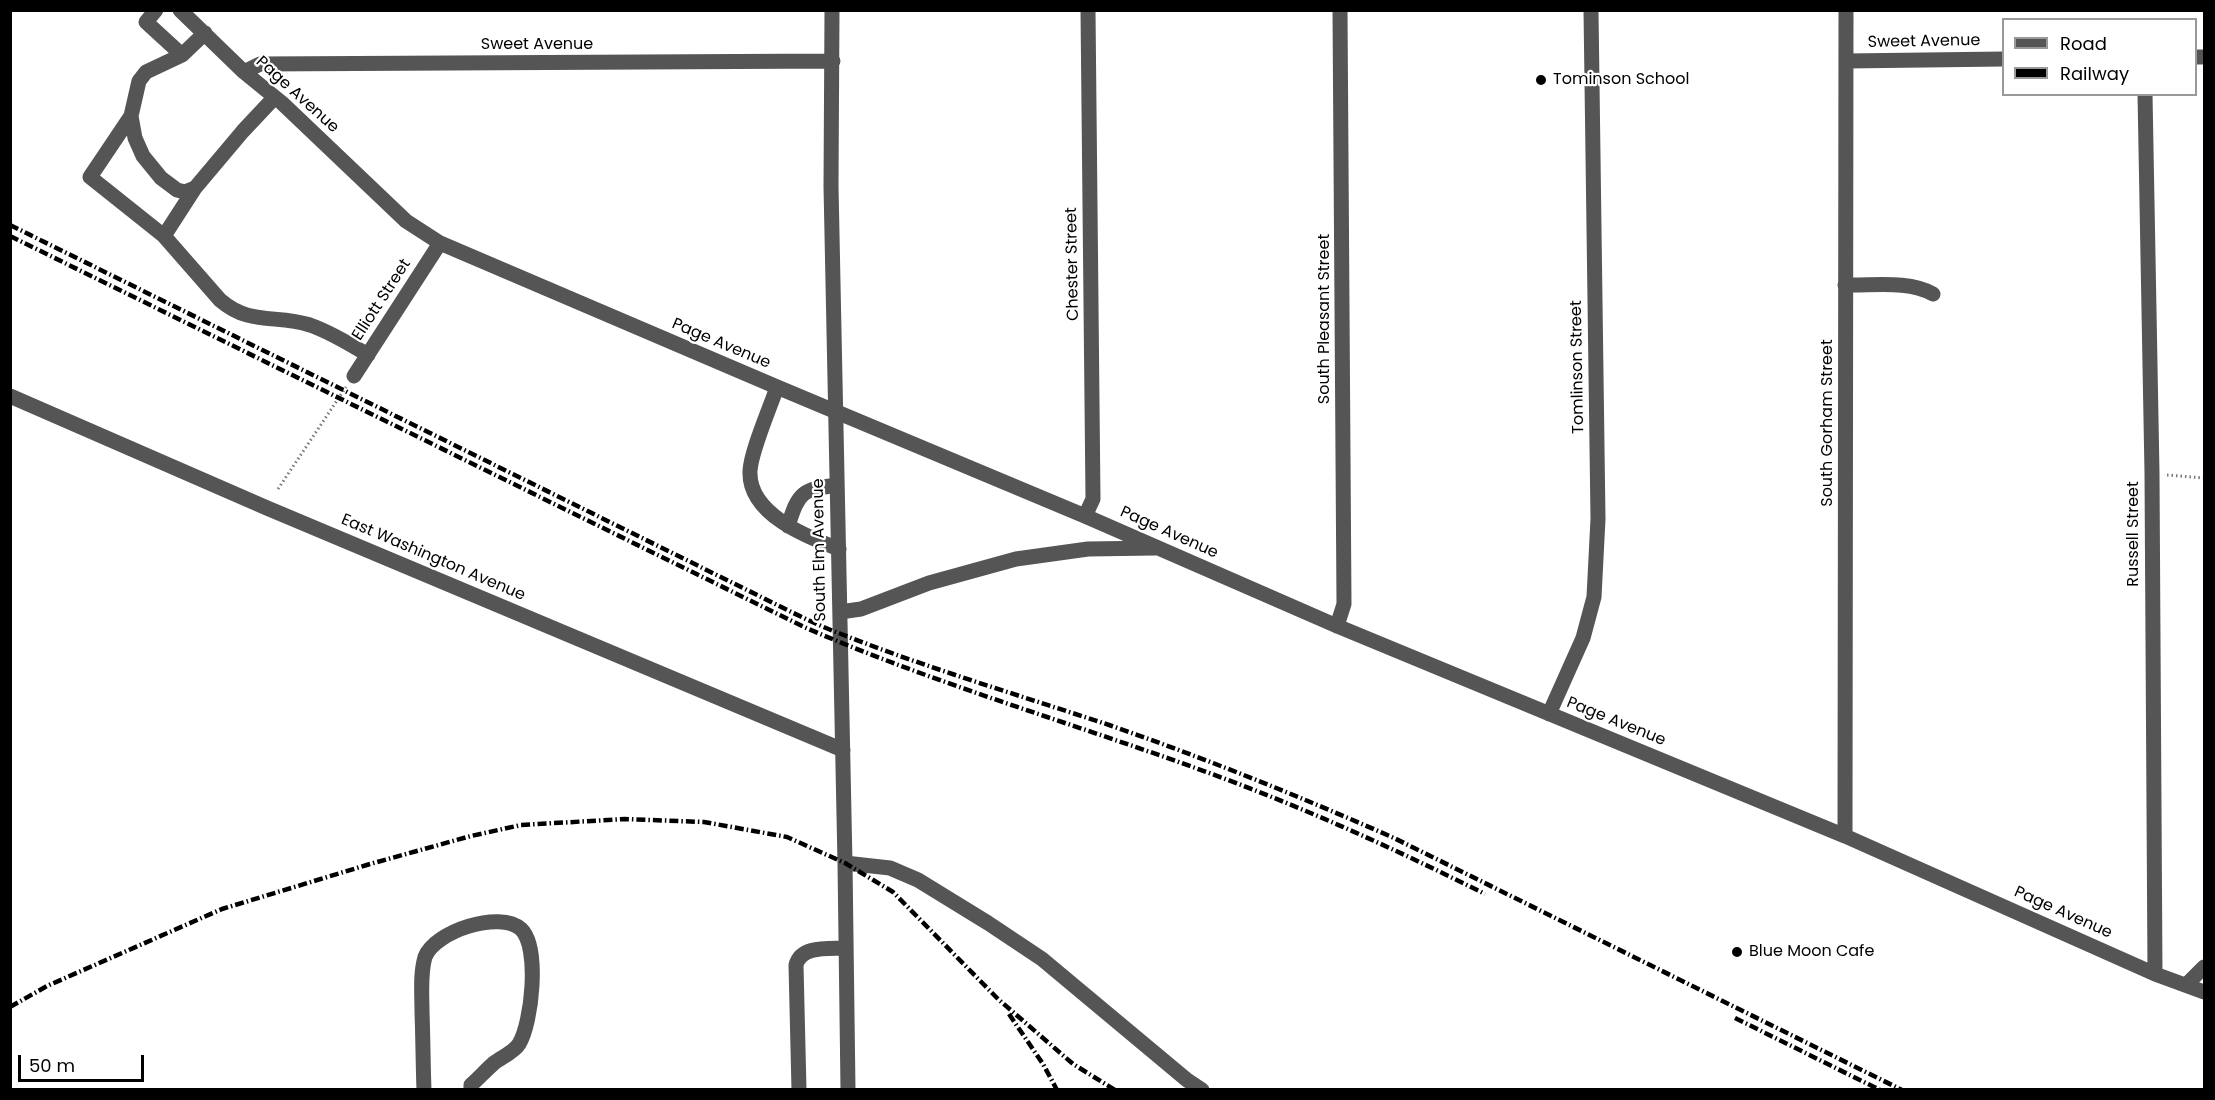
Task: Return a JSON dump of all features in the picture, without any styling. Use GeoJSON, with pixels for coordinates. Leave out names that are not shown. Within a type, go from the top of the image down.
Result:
{"type":"FeatureCollection","features":[{"type":"Feature","properties":{"kind":"street"},"geometry":{"type":"LineString","coordinates":[[156,10],[146,22],[182,55]]}},
{"type":"Feature","properties":{"kind":"street","name":"Page Avenue"},"geometry":{"type":"LineString","coordinates":[[180,10],[406,221],[440,243],[1160,548],[1337,626],[1845,836],[2155,974],[2205,992]]}},
{"type":"Feature","properties":{"kind":"street","name":"South Elm Avenue"},"geometry":{"type":"LineString","coordinates":[[832,10],[831,186],[848,1089]]}},
{"type":"Feature","properties":{"kind":"street","name":"Chester Street"},"geometry":{"type":"LineString","coordinates":[[1084,516],[1093,499],[1088,10]]}},
{"type":"Feature","properties":{"kind":"street","name":"South Pleasant Street"},"geometry":{"type":"LineString","coordinates":[[1337,626],[1344,604],[1340,10]]}},
{"type":"Feature","properties":{"kind":"street","name":"Tomlinson Street"},"geometry":{"type":"LineString","coordinates":[[1549,714],[1583,638],[1594,597],[1598,519],[1592,10]]}},
{"type":"Feature","properties":{"kind":"street","name":"South Gorham Street"},"geometry":{"type":"LineString","coordinates":[[1845,836],[1846,10]]}},
{"type":"Feature","properties":{"kind":"street"},"geometry":{"type":"LineString","coordinates":[[205,33],[182,55],[146,72],[139,81],[131,116],[90,177],[164,236],[230,309],[252,318],[291,320],[310,325],[342,339],[368,356]]}},
{"type":"Feature","properties":{"kind":"street","name":"Sweet Avenue"},"geometry":{"type":"LineString","coordinates":[[1846,61],[2002,59]]}},
{"type":"Feature","properties":{"kind":"street","name":"Sweet Avenue"},"geometry":{"type":"LineString","coordinates":[[244,72],[260,64],[833,61]]}},
{"type":"Feature","properties":{"kind":"street","name":"Russell Street"},"geometry":{"type":"LineString","coordinates":[[2145,96],[2152,473],[2155,974]]}},
{"type":"Feature","properties":{"kind":"street"},"geometry":{"type":"LineString","coordinates":[[164,236],[195,188],[274,98]]}},
{"type":"Feature","properties":{"kind":"street"},"geometry":{"type":"LineString","coordinates":[[131,116],[135,138],[143,156],[161,178],[177,190],[185,192],[195,188]]}},
{"type":"Feature","properties":{"kind":"street","name":"Elliott Street"},"geometry":{"type":"LineString","coordinates":[[354,376],[440,243]]}},
{"type":"Feature","properties":{"kind":"street"},"geometry":{"type":"LineString","coordinates":[[1845,285],[1911,286],[1922,288],[1933,294]]}},
{"type":"Feature","properties":{"kind":"street"},"geometry":{"type":"LineString","coordinates":[[777,387],[750,471],[751,483],[756,496],[766,510],[810,538],[838,549]]}},
{"type":"Feature","properties":{"kind":"street","name":"East Washington Avenue"},"geometry":{"type":"LineString","coordinates":[[10,396],[256,503],[843,750]]}},
{"type":"Feature","properties":{"kind":"street"},"geometry":{"type":"LineString","coordinates":[[788,526],[795,501],[809,489],[837,485]]}},
{"type":"Feature","properties":{"kind":"street"},"geometry":{"type":"LineString","coordinates":[[840,612],[861,609],[929,583],[1016,559],[1088,549],[1160,548]]}},
{"type":"Feature","properties":{"kind":"street"},"geometry":{"type":"LineString","coordinates":[[845,862],[890,868],[918,880],[988,923],[1042,959],[1187,1080],[1202,1089]]}},
{"type":"Feature","properties":{"kind":"street"},"geometry":{"type":"LineString","coordinates":[[424,1089],[422,981],[426,956],[438,941],[453,931],[485,923],[508,922],[522,930],[531,953],[531,1001],[526,1029],[518,1046],[471,1085],[471,1089]]}},
{"type":"Feature","properties":{"kind":"street"},"geometry":{"type":"LineString","coordinates":[[799,1089],[796,965],[798,957],[806,951],[846,948]]}},
{"type":"Feature","properties":{"kind":"street"},"geometry":{"type":"LineString","coordinates":[[2186,985],[2205,967]]}},
{"type":"Feature","properties":{"kind":"path"},"geometry":{"type":"LineString","coordinates":[[279,489],[354,376]]}},
{"type":"Feature","properties":{"kind":"path"},"geometry":{"type":"LineString","coordinates":[[2152,473],[2205,478]]}},
{"type":"Feature","properties":{"kind":"railway"},"geometry":{"type":"LineString","coordinates":[[10,225],[817,624],[908,659],[1148,739],[1254,779],[1394,838],[1902,1090]]}},
{"type":"Feature","properties":{"kind":"railway"},"geometry":{"type":"LineString","coordinates":[[10,236],[804,627],[909,669],[1261,793],[1358,834],[1485,894]]}},
{"type":"Feature","properties":{"kind":"railway"},"geometry":{"type":"LineString","coordinates":[[10,1007],[47,986],[222,909],[471,836],[521,825],[625,819],[704,822],[787,837],[845,863],[893,892],[998,999],[1073,1064],[1115,1090]]}},
{"type":"Feature","properties":{"kind":"railway"},"geometry":{"type":"LineString","coordinates":[[1009,1014],[1043,1064],[1057,1090]]}},
{"type":"Feature","properties":{"kind":"railway"},"geometry":{"type":"LineString","coordinates":[[1735,1018],[1880,1090]]}},
{"type":"Feature","properties":{"kind":"place","name":"Tominson School"},"geometry":{"type":"Point","coordinates":[1541,80]}},
{"type":"Feature","properties":{"kind":"place","name":"Blue Moon Cafe"},"geometry":{"type":"Point","coordinates":[1737,952]}}]}
